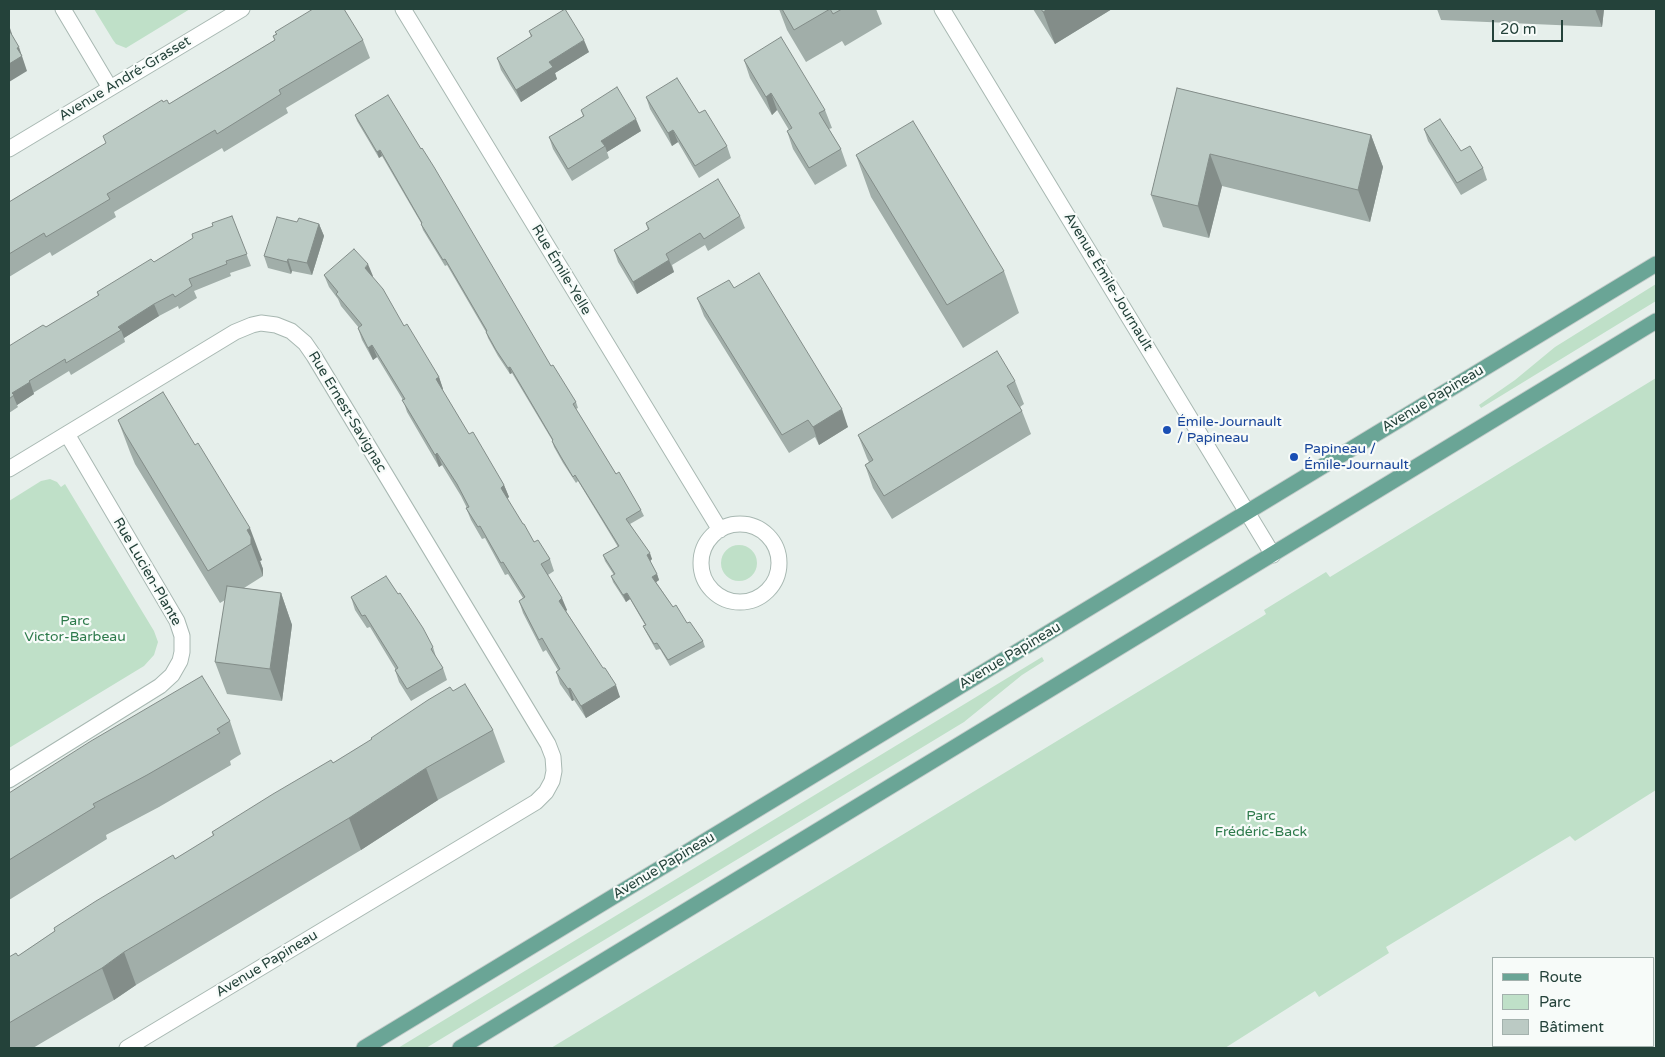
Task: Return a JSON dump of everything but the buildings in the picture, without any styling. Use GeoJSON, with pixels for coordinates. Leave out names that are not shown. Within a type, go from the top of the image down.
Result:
{"type":"FeatureCollection","features":[{"type":"Feature","properties":{"kind":"main road","name":"Avenue Papineau"},"geometry":{"type":"LineString","coordinates":[[364,1048],[1656,264]]}},
{"type":"Feature","properties":{"kind":"main road"},"geometry":{"type":"LineString","coordinates":[[460,1048],[1656,322]]}},
{"type":"Feature","properties":{"kind":"street"},"geometry":{"type":"LineString","coordinates":[[63,9],[110,88]]}},
{"type":"Feature","properties":{"kind":"street","name":"Avenue André-Grasset"},"geometry":{"type":"LineString","coordinates":[[9,149],[242,9]]}},
{"type":"Feature","properties":{"kind":"street","name":"Rue Émile-Yelle"},"geometry":{"type":"LineString","coordinates":[[403,9],[720,530]]}},
{"type":"Feature","properties":{"kind":"street","name":"Avenue Émile-Journault"},"geometry":{"type":"LineString","coordinates":[[942,9],[1273,555]]}},
{"type":"Feature","properties":{"kind":"street","name":"Rue Ernest-Savignac"},"geometry":{"type":"LineString","coordinates":[[9,469],[245,327],[252,324],[269,323],[291,331],[305,343],[314,356],[548,744],[553,757],[553,777]]}},
{"type":"Feature","properties":{"kind":"street","name":"Rue Lucien-Plante"},"geometry":{"type":"LineString","coordinates":[[9,780],[160,686],[172,675],[182,652],[182,636],[177,621],[67,434]]}},
{"type":"Feature","properties":{"kind":"street"},"geometry":{"type":"LineString","coordinates":[[733,525],[753,527],[765,534],[774,544],[779,564],[776,577],[768,589],[758,597],[745,601],[732,601],[715,592],[706,582],[702,563],[704,550],[710,538],[720,530],[733,525]]}},
{"type":"Feature","properties":{"kind":"street","name":"Avenue Papineau"},"geometry":{"type":"LineString","coordinates":[[127,1048],[528,807],[546,792],[553,777]]}},
{"type":"Feature","properties":{"kind":"green space"},"geometry":{"type":"Polygon","coordinates":[[[94,9],[190,9],[126,48],[116,44],[94,9]]]}},
{"type":"Feature","properties":{"kind":"green space"},"geometry":{"type":"Polygon","coordinates":[[[1656,284],[1656,301],[1481,408],[1479,405],[1515,380],[1555,347],[1656,284]]]}},
{"type":"Feature","properties":{"kind":"green space","name":"Parc Frédéric-Back"},"geometry":{"type":"Polygon","coordinates":[[[1656,378],[1656,790],[1575,841],[1570,836],[1386,947],[1389,953],[1319,997],[1315,991],[1225,1048],[551,1048],[1263,616],[1266,614],[1264,610],[1326,572],[1330,577],[1656,378]]]}},
{"type":"Feature","properties":{"kind":"green space","name":"Parc Victor-Barbeau"},"geometry":{"type":"Polygon","coordinates":[[[50,479],[57,482],[61,487],[65,484],[154,631],[158,642],[154,655],[144,666],[9,748],[9,501],[41,481],[50,479]]]}},
{"type":"Feature","properties":{"kind":"green space"},"geometry":{"type":"Polygon","coordinates":[[[739,545],[752,550],[757,563],[752,576],[739,581],[726,576],[721,563],[726,550],[739,545]]]}},
{"type":"Feature","properties":{"kind":"green space"},"geometry":{"type":"Polygon","coordinates":[[[1042,657],[1044,661],[1022,675],[964,722],[426,1048],[398,1048],[1042,657]]]}},
{"type":"Feature","properties":{"kind":"place","name":"Émile-Journault / Papineau"},"geometry":{"type":"Point","coordinates":[1167,430]}},
{"type":"Feature","properties":{"kind":"place","name":"Papineau / Émile-Journault"},"geometry":{"type":"Point","coordinates":[1294,457]}}]}
